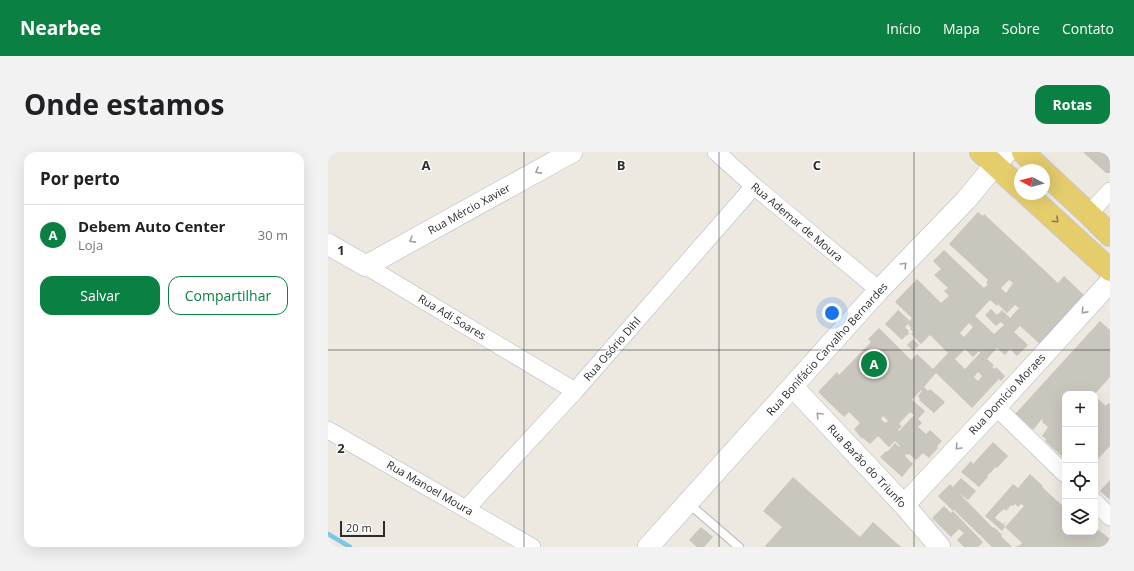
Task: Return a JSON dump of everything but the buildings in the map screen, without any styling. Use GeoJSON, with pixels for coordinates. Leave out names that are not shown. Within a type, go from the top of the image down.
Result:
{"type":"FeatureCollection","features":[{"type":"Feature","properties":{"kind":"main road"},"geometry":{"type":"LineString","coordinates":[[1023,152],[1036,164]]}},
{"type":"Feature","properties":{"kind":"main road"},"geometry":{"type":"LineString","coordinates":[[994,156],[1014,181]]}},
{"type":"Feature","properties":{"kind":"main road"},"geometry":{"type":"LineString","coordinates":[[1050,178],[1110,236]]}},
{"type":"Feature","properties":{"kind":"main road"},"geometry":{"type":"LineString","coordinates":[[1034,200],[1110,270]]}},
{"type":"Feature","properties":{"kind":"street","name":"Rua Mércio Xavier"},"geometry":{"type":"LineString","coordinates":[[366,266],[572,152]]}},
{"type":"Feature","properties":{"kind":"street","name":"Rua Ademar de Moura"},"geometry":{"type":"LineString","coordinates":[[716,152],[754,186],[879,290]]}},
{"type":"Feature","properties":{"kind":"street","name":"Rua Bonifácio Carvalho Bernardes"},"geometry":{"type":"LineString","coordinates":[[648,547],[879,290],[966,200],[994,156]]}},
{"type":"Feature","properties":{"kind":"street","name":"Rua Osório Dihl"},"geometry":{"type":"LineString","coordinates":[[466,508],[575,392],[754,186]]}},
{"type":"Feature","properties":{"kind":"street"},"geometry":{"type":"LineString","coordinates":[[1089,214],[1110,191]]}},
{"type":"Feature","properties":{"kind":"street","name":"Rua Adi Soares"},"geometry":{"type":"LineString","coordinates":[[328,244],[575,392]]}},
{"type":"Feature","properties":{"kind":"street","name":"Rua Domício Moraes"},"geometry":{"type":"LineString","coordinates":[[904,505],[1110,282]]}},
{"type":"Feature","properties":{"kind":"street","name":"Rua Barão do Triunfo"},"geometry":{"type":"LineString","coordinates":[[793,387],[904,505],[940,547]]}},
{"type":"Feature","properties":{"kind":"street"},"geometry":{"type":"LineString","coordinates":[[996,407],[1062,471]]}},
{"type":"Feature","properties":{"kind":"street","name":"Rua Manoel Moura"},"geometry":{"type":"LineString","coordinates":[[328,430],[532,547]]}},
{"type":"Feature","properties":{"kind":"street"},"geometry":{"type":"LineString","coordinates":[[1098,505],[1110,517]]}},
{"type":"Feature","properties":{"kind":"lane"},"geometry":{"type":"LineString","coordinates":[[688,503],[739,547]]}},
{"type":"Feature","properties":{"kind":"waterway"},"geometry":{"type":"LineString","coordinates":[[328,534],[350,547]]}},
{"type":"Feature","properties":{"kind":"place","name":"Debem Auto Center"},"geometry":{"type":"Point","coordinates":[874,364]}}]}
